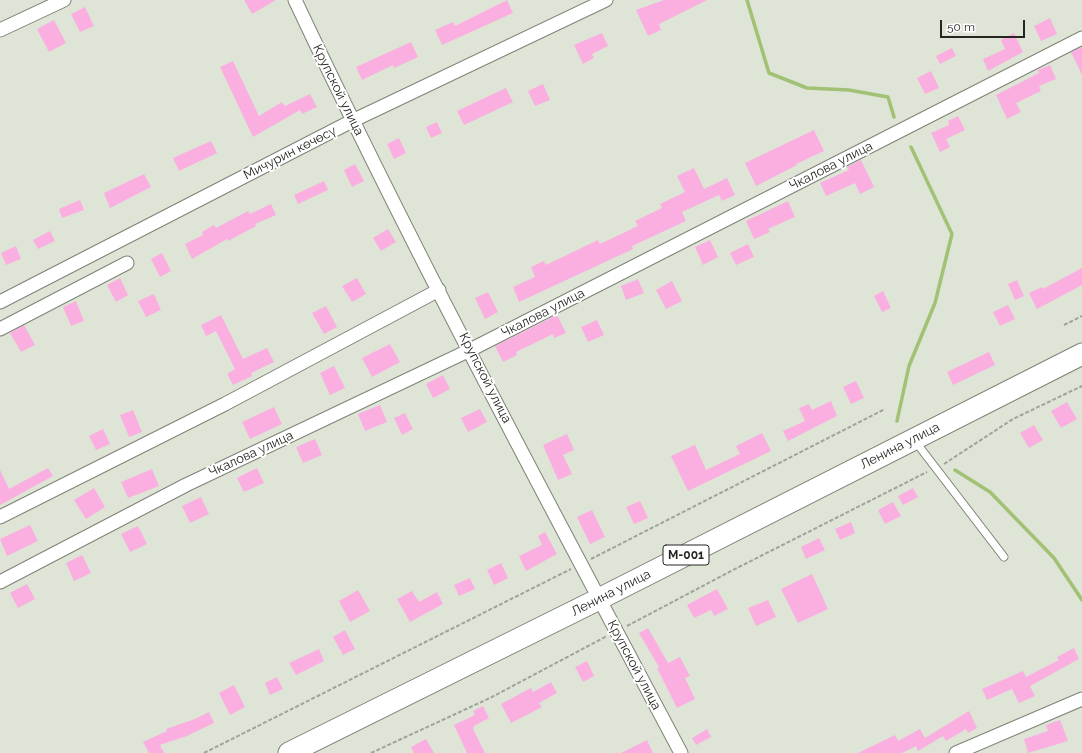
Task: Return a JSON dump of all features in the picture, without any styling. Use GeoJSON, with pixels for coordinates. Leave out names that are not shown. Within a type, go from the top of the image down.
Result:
{"type":"FeatureCollection","features":[{"type":"Feature","properties":{"kind":"main road","name":"Ленина улица"},"geometry":{"type":"LineString","coordinates":[[289,753],[599,599],[1082,354]]}},
{"type":"Feature","properties":{"kind":"street"},"geometry":{"type":"LineString","coordinates":[[0,30],[64,0]]}},
{"type":"Feature","properties":{"kind":"street","name":"Крупской улица"},"geometry":{"type":"LineString","coordinates":[[295,0],[352,121],[599,599],[681,753]]}},
{"type":"Feature","properties":{"kind":"street","name":"Мичурин көчөсү"},"geometry":{"type":"LineString","coordinates":[[0,302],[352,121],[606,0]]}},
{"type":"Feature","properties":{"kind":"street","name":"Чкалова улица"},"geometry":{"type":"LineString","coordinates":[[0,582],[186,485],[470,350],[1082,38]]}},
{"type":"Feature","properties":{"kind":"street"},"geometry":{"type":"LineString","coordinates":[[0,328],[127,263]]}},
{"type":"Feature","properties":{"kind":"street"},"geometry":{"type":"LineString","coordinates":[[0,517],[225,404],[439,290]]}},
{"type":"Feature","properties":{"kind":"street"},"geometry":{"type":"LineString","coordinates":[[956,753],[1082,699]]}},
{"type":"Feature","properties":{"kind":"lane"},"geometry":{"type":"LineString","coordinates":[[914,439],[1004,556]]}},
{"type":"Feature","properties":{"kind":"path"},"geometry":{"type":"LineString","coordinates":[[1064,325],[1082,316]]}},
{"type":"Feature","properties":{"kind":"path"},"geometry":{"type":"LineString","coordinates":[[371,753],[490,698],[733,570],[936,468],[953,459],[1013,419],[1082,386]]}},
{"type":"Feature","properties":{"kind":"path"},"geometry":{"type":"LineString","coordinates":[[204,753],[581,564],[885,409]]}},
{"type":"Feature","properties":{"kind":"building"},"geometry":{"type":"Polygon","coordinates":[[[244,0],[276,0],[252,14],[244,0]]]}},
{"type":"Feature","properties":{"kind":"building"},"geometry":{"type":"Polygon","coordinates":[[[507,0],[513,13],[442,45],[435,30],[453,22],[455,26],[507,0]]]}},
{"type":"Feature","properties":{"kind":"building"},"geometry":{"type":"Polygon","coordinates":[[[664,0],[707,0],[659,24],[661,30],[648,36],[636,10],[664,0]]]}},
{"type":"Feature","properties":{"kind":"building"},"geometry":{"type":"Polygon","coordinates":[[[85,7],[94,26],[80,32],[71,14],[85,7]]]}},
{"type":"Feature","properties":{"kind":"building"},"geometry":{"type":"Polygon","coordinates":[[[1050,18],[1057,34],[1041,41],[1034,26],[1050,18]]]}},
{"type":"Feature","properties":{"kind":"building"},"geometry":{"type":"Polygon","coordinates":[[[54,20],[66,43],[49,52],[37,29],[54,20]]]}},
{"type":"Feature","properties":{"kind":"building"},"geometry":{"type":"Polygon","coordinates":[[[602,33],[608,46],[592,54],[594,58],[583,64],[574,45],[602,33]]]}},
{"type":"Feature","properties":{"kind":"building"},"geometry":{"type":"Polygon","coordinates":[[[1014,33],[1023,52],[988,71],[983,59],[1005,49],[1001,40],[1014,33]]]}},
{"type":"Feature","properties":{"kind":"building"},"geometry":{"type":"Polygon","coordinates":[[[411,42],[418,57],[394,68],[393,65],[362,80],[356,67],[411,42]]]}},
{"type":"Feature","properties":{"kind":"building"},"geometry":{"type":"Polygon","coordinates":[[[1082,47],[1082,75],[1071,52],[1082,47]]]}},
{"type":"Feature","properties":{"kind":"building"},"geometry":{"type":"Polygon","coordinates":[[[952,48],[956,56],[940,64],[936,56],[952,48]]]}},
{"type":"Feature","properties":{"kind":"building"},"geometry":{"type":"Polygon","coordinates":[[[233,61],[259,116],[282,102],[285,106],[310,94],[317,107],[302,114],[300,110],[253,137],[220,67],[233,61]]]}},
{"type":"Feature","properties":{"kind":"building"},"geometry":{"type":"Polygon","coordinates":[[[1050,65],[1056,79],[1039,86],[1041,91],[1016,103],[1021,112],[1007,119],[996,95],[1039,73],[1038,70],[1050,65]]]}},
{"type":"Feature","properties":{"kind":"building"},"geometry":{"type":"Polygon","coordinates":[[[931,71],[939,88],[925,94],[917,78],[931,71]]]}},
{"type":"Feature","properties":{"kind":"building"},"geometry":{"type":"Polygon","coordinates":[[[543,84],[550,100],[535,106],[528,91],[543,84]]]}},
{"type":"Feature","properties":{"kind":"building"},"geometry":{"type":"Polygon","coordinates":[[[506,88],[513,102],[464,125],[457,111],[506,88]]]}},
{"type":"Feature","properties":{"kind":"building"},"geometry":{"type":"Polygon","coordinates":[[[958,116],[965,130],[946,139],[950,147],[940,152],[931,133],[949,125],[948,121],[958,116]]]}},
{"type":"Feature","properties":{"kind":"building"},"geometry":{"type":"Polygon","coordinates":[[[437,122],[442,133],[431,138],[426,127],[437,122]]]}},
{"type":"Feature","properties":{"kind":"building"},"geometry":{"type":"Polygon","coordinates":[[[814,130],[824,151],[796,164],[797,165],[756,186],[745,163],[814,130]]]}},
{"type":"Feature","properties":{"kind":"building"},"geometry":{"type":"Polygon","coordinates":[[[399,138],[406,153],[394,159],[387,144],[399,138]]]}},
{"type":"Feature","properties":{"kind":"building"},"geometry":{"type":"Polygon","coordinates":[[[211,141],[217,153],[179,171],[173,158],[211,141]]]}},
{"type":"Feature","properties":{"kind":"building"},"geometry":{"type":"Polygon","coordinates":[[[861,160],[874,187],[860,194],[855,183],[826,196],[820,183],[849,170],[847,167],[861,160]]]}},
{"type":"Feature","properties":{"kind":"building"},"geometry":{"type":"Polygon","coordinates":[[[355,164],[364,181],[352,187],[344,170],[355,164]]]}},
{"type":"Feature","properties":{"kind":"building"},"geometry":{"type":"Polygon","coordinates":[[[694,168],[704,189],[727,178],[735,195],[722,201],[719,195],[682,212],[686,221],[632,246],[633,249],[519,302],[513,287],[535,277],[531,267],[544,261],[546,265],[598,240],[600,244],[638,226],[635,221],[662,208],[660,204],[685,192],[677,176],[694,168]]]}},
{"type":"Feature","properties":{"kind":"building"},"geometry":{"type":"Polygon","coordinates":[[[144,174],[151,187],[110,208],[104,193],[144,174]]]}},
{"type":"Feature","properties":{"kind":"building"},"geometry":{"type":"Polygon","coordinates":[[[324,181],[328,190],[298,204],[294,195],[324,181]]]}},
{"type":"Feature","properties":{"kind":"building"},"geometry":{"type":"Polygon","coordinates":[[[80,200],[84,210],[62,218],[59,209],[80,200]]]}},
{"type":"Feature","properties":{"kind":"building"},"geometry":{"type":"Polygon","coordinates":[[[788,201],[795,217],[768,229],[770,232],[754,239],[746,221],[788,201]]]}},
{"type":"Feature","properties":{"kind":"building"},"geometry":{"type":"Polygon","coordinates":[[[271,204],[276,215],[255,224],[256,226],[228,241],[227,239],[192,259],[185,244],[203,235],[202,232],[214,225],[216,228],[248,211],[250,214],[271,204]]]}},
{"type":"Feature","properties":{"kind":"building"},"geometry":{"type":"Polygon","coordinates":[[[388,229],[396,242],[381,251],[373,238],[388,229]]]}},
{"type":"Feature","properties":{"kind":"building"},"geometry":{"type":"Polygon","coordinates":[[[50,231],[55,241],[38,249],[33,240],[50,231]]]}},
{"type":"Feature","properties":{"kind":"building"},"geometry":{"type":"Polygon","coordinates":[[[710,240],[718,257],[703,265],[695,247],[710,240]]]}},
{"type":"Feature","properties":{"kind":"building"},"geometry":{"type":"Polygon","coordinates":[[[748,244],[754,257],[736,265],[730,253],[748,244]]]}},
{"type":"Feature","properties":{"kind":"building"},"geometry":{"type":"Polygon","coordinates":[[[16,246],[21,259],[6,265],[1,253],[16,246]]]}},
{"type":"Feature","properties":{"kind":"building"},"geometry":{"type":"Polygon","coordinates":[[[162,253],[171,271],[160,277],[151,259],[162,253]]]}},
{"type":"Feature","properties":{"kind":"building"},"geometry":{"type":"Polygon","coordinates":[[[1082,268],[1082,285],[1037,309],[1029,293],[1042,287],[1043,289],[1082,268]]]}},
{"type":"Feature","properties":{"kind":"building"},"geometry":{"type":"Polygon","coordinates":[[[120,278],[128,295],[116,302],[107,285],[120,278]]]}},
{"type":"Feature","properties":{"kind":"building"},"geometry":{"type":"Polygon","coordinates":[[[357,278],[366,294],[352,302],[342,286],[357,278]]]}},
{"type":"Feature","properties":{"kind":"building"},"geometry":{"type":"Polygon","coordinates":[[[638,279],[644,293],[626,300],[621,286],[638,279]]]}},
{"type":"Feature","properties":{"kind":"building"},"geometry":{"type":"Polygon","coordinates":[[[1017,280],[1024,296],[1015,300],[1008,284],[1017,280]]]}},
{"type":"Feature","properties":{"kind":"building"},"geometry":{"type":"Polygon","coordinates":[[[672,281],[682,301],[666,309],[656,290],[672,281]]]}},
{"type":"Feature","properties":{"kind":"building"},"geometry":{"type":"Polygon","coordinates":[[[883,291],[891,308],[882,312],[874,296],[883,291]]]}},
{"type":"Feature","properties":{"kind":"building"},"geometry":{"type":"Polygon","coordinates":[[[488,292],[498,312],[485,319],[475,298],[488,292]]]}},
{"type":"Feature","properties":{"kind":"building"},"geometry":{"type":"Polygon","coordinates":[[[154,294],[161,310],[146,317],[138,301],[154,294]]]}},
{"type":"Feature","properties":{"kind":"building"},"geometry":{"type":"Polygon","coordinates":[[[76,301],[84,321],[71,326],[63,307],[76,301]]]}},
{"type":"Feature","properties":{"kind":"building"},"geometry":{"type":"Polygon","coordinates":[[[1008,305],[1015,319],[1000,326],[993,312],[1008,305]]]}},
{"type":"Feature","properties":{"kind":"building"},"geometry":{"type":"Polygon","coordinates":[[[326,306],[337,327],[324,334],[312,313],[326,306]]]}},
{"type":"Feature","properties":{"kind":"building"},"geometry":{"type":"Polygon","coordinates":[[[221,315],[243,359],[267,348],[274,362],[251,373],[252,376],[233,385],[227,374],[235,369],[216,331],[206,336],[201,325],[221,315]]]}},
{"type":"Feature","properties":{"kind":"building"},"geometry":{"type":"Polygon","coordinates":[[[557,315],[566,333],[554,338],[553,334],[516,352],[517,355],[503,362],[495,346],[557,315]]]}},
{"type":"Feature","properties":{"kind":"building"},"geometry":{"type":"Polygon","coordinates":[[[597,320],[604,335],[588,342],[581,327],[597,320]]]}},
{"type":"Feature","properties":{"kind":"building"},"geometry":{"type":"Polygon","coordinates":[[[24,325],[35,345],[21,352],[10,333],[24,325]]]}},
{"type":"Feature","properties":{"kind":"building"},"geometry":{"type":"Polygon","coordinates":[[[390,344],[400,362],[372,377],[362,358],[390,344]]]}},
{"type":"Feature","properties":{"kind":"building"},"geometry":{"type":"Polygon","coordinates":[[[989,352],[995,365],[953,385],[947,372],[989,352]]]}},
{"type":"Feature","properties":{"kind":"building"},"geometry":{"type":"Polygon","coordinates":[[[334,366],[345,388],[330,395],[320,373],[334,366]]]}},
{"type":"Feature","properties":{"kind":"building"},"geometry":{"type":"Polygon","coordinates":[[[443,375],[450,389],[433,398],[426,384],[443,375]]]}},
{"type":"Feature","properties":{"kind":"building"},"geometry":{"type":"Polygon","coordinates":[[[856,381],[864,398],[851,404],[843,387],[856,381]]]}},
{"type":"Feature","properties":{"kind":"building"},"geometry":{"type":"Polygon","coordinates":[[[831,401],[837,416],[788,441],[783,431],[805,421],[799,408],[809,404],[812,410],[831,401]]]}},
{"type":"Feature","properties":{"kind":"building"},"geometry":{"type":"Polygon","coordinates":[[[1067,402],[1077,419],[1061,428],[1051,411],[1067,402]]]}},
{"type":"Feature","properties":{"kind":"building"},"geometry":{"type":"Polygon","coordinates":[[[380,405],[387,422],[365,431],[358,414],[380,405]]]}},
{"type":"Feature","properties":{"kind":"building"},"geometry":{"type":"Polygon","coordinates":[[[274,407],[282,424],[250,439],[242,422],[274,407]]]}},
{"type":"Feature","properties":{"kind":"building"},"geometry":{"type":"Polygon","coordinates":[[[480,409],[487,422],[468,432],[461,418],[480,409]]]}},
{"type":"Feature","properties":{"kind":"building"},"geometry":{"type":"Polygon","coordinates":[[[133,410],[142,432],[129,437],[120,415],[133,410]]]}},
{"type":"Feature","properties":{"kind":"building"},"geometry":{"type":"Polygon","coordinates":[[[405,413],[413,429],[402,435],[394,418],[405,413]]]}},
{"type":"Feature","properties":{"kind":"building"},"geometry":{"type":"Polygon","coordinates":[[[1034,425],[1043,440],[1029,448],[1020,433],[1034,425]]]}},
{"type":"Feature","properties":{"kind":"building"},"geometry":{"type":"Polygon","coordinates":[[[103,429],[110,444],[96,450],[89,436],[103,429]]]}},
{"type":"Feature","properties":{"kind":"building"},"geometry":{"type":"Polygon","coordinates":[[[762,433],[771,451],[688,491],[671,456],[695,445],[706,470],[740,454],[736,446],[762,433]]]}},
{"type":"Feature","properties":{"kind":"building"},"geometry":{"type":"Polygon","coordinates":[[[567,434],[574,450],[563,455],[572,474],[558,480],[543,445],[567,434]]]}},
{"type":"Feature","properties":{"kind":"building"},"geometry":{"type":"Polygon","coordinates":[[[315,439],[322,455],[303,463],[296,447],[315,439]]]}},
{"type":"Feature","properties":{"kind":"building"},"geometry":{"type":"Polygon","coordinates":[[[48,468],[53,476],[0,505],[0,470],[9,489],[48,468]]]}},
{"type":"Feature","properties":{"kind":"building"},"geometry":{"type":"Polygon","coordinates":[[[257,468],[264,483],[244,492],[237,478],[257,468]]]}},
{"type":"Feature","properties":{"kind":"building"},"geometry":{"type":"Polygon","coordinates":[[[152,469],[159,486],[128,498],[121,482],[152,469]]]}},
{"type":"Feature","properties":{"kind":"building"},"geometry":{"type":"Polygon","coordinates":[[[94,488],[105,507],[86,519],[74,500],[94,488]]]}},
{"type":"Feature","properties":{"kind":"building"},"geometry":{"type":"Polygon","coordinates":[[[913,488],[918,497],[903,505],[898,496],[913,488]]]}},
{"type":"Feature","properties":{"kind":"building"},"geometry":{"type":"Polygon","coordinates":[[[201,497],[209,514],[190,523],[182,506],[201,497]]]}},
{"type":"Feature","properties":{"kind":"building"},"geometry":{"type":"Polygon","coordinates":[[[640,501],[648,518],[634,524],[626,507],[640,501]]]}},
{"type":"Feature","properties":{"kind":"building"},"geometry":{"type":"Polygon","coordinates":[[[893,502],[901,516],[885,524],[878,510],[893,502]]]}},
{"type":"Feature","properties":{"kind":"building"},"geometry":{"type":"Polygon","coordinates":[[[592,510],[605,537],[590,544],[577,517],[592,510]]]}},
{"type":"Feature","properties":{"kind":"building"},"geometry":{"type":"Polygon","coordinates":[[[851,522],[855,533],[840,540],[835,529],[851,522]]]}},
{"type":"Feature","properties":{"kind":"building"},"geometry":{"type":"Polygon","coordinates":[[[30,525],[38,541],[7,556],[0,539],[30,525]]]}},
{"type":"Feature","properties":{"kind":"building"},"geometry":{"type":"Polygon","coordinates":[[[138,526],[147,544],[130,552],[121,534],[138,526]]]}},
{"type":"Feature","properties":{"kind":"building"},"geometry":{"type":"Polygon","coordinates":[[[545,532],[557,554],[526,571],[519,556],[542,545],[538,536],[545,532]]]}},
{"type":"Feature","properties":{"kind":"building"},"geometry":{"type":"Polygon","coordinates":[[[819,538],[825,550],[806,559],[801,547],[819,538]]]}},
{"type":"Feature","properties":{"kind":"building"},"geometry":{"type":"Polygon","coordinates":[[[82,555],[91,573],[74,581],[66,563],[82,555]]]}},
{"type":"Feature","properties":{"kind":"building"},"geometry":{"type":"Polygon","coordinates":[[[501,563],[508,578],[494,585],[487,570],[501,563]]]}},
{"type":"Feature","properties":{"kind":"building"},"geometry":{"type":"Polygon","coordinates":[[[812,574],[828,609],[798,623],[781,589],[812,574]]]}},
{"type":"Feature","properties":{"kind":"building"},"geometry":{"type":"Polygon","coordinates":[[[470,578],[475,589],[459,596],[454,585],[470,578]]]}},
{"type":"Feature","properties":{"kind":"building"},"geometry":{"type":"Polygon","coordinates":[[[27,584],[35,599],[18,608],[10,593],[27,584]]]}},
{"type":"Feature","properties":{"kind":"building"},"geometry":{"type":"Polygon","coordinates":[[[717,589],[728,609],[714,616],[711,610],[694,618],[687,605],[717,589]]]}},
{"type":"Feature","properties":{"kind":"building"},"geometry":{"type":"Polygon","coordinates":[[[358,590],[370,611],[350,622],[339,601],[358,590]]]}},
{"type":"Feature","properties":{"kind":"building"},"geometry":{"type":"Polygon","coordinates":[[[412,591],[419,602],[437,592],[443,604],[410,622],[397,599],[412,591]]]}},
{"type":"Feature","properties":{"kind":"building"},"geometry":{"type":"Polygon","coordinates":[[[768,600],[776,617],[756,626],[748,608],[768,600]]]}},
{"type":"Feature","properties":{"kind":"building"},"geometry":{"type":"Polygon","coordinates":[[[648,628],[668,663],[680,657],[690,676],[685,678],[695,699],[677,708],[657,668],[659,667],[639,633],[648,628]]]}},
{"type":"Feature","properties":{"kind":"building"},"geometry":{"type":"Polygon","coordinates":[[[345,630],[355,649],[343,655],[333,637],[345,630]]]}},
{"type":"Feature","properties":{"kind":"building"},"geometry":{"type":"Polygon","coordinates":[[[1074,648],[1079,659],[1030,686],[1035,696],[1019,703],[1012,689],[987,700],[982,689],[1023,671],[1026,677],[1059,660],[1057,657],[1074,648]]]}},
{"type":"Feature","properties":{"kind":"building"},"geometry":{"type":"Polygon","coordinates":[[[319,649],[324,661],[296,675],[289,663],[319,649]]]}},
{"type":"Feature","properties":{"kind":"building"},"geometry":{"type":"Polygon","coordinates":[[[587,661],[594,676],[583,682],[575,667],[587,661]]]}},
{"type":"Feature","properties":{"kind":"building"},"geometry":{"type":"Polygon","coordinates":[[[277,677],[283,689],[270,695],[265,683],[277,677]]]}},
{"type":"Feature","properties":{"kind":"building"},"geometry":{"type":"Polygon","coordinates":[[[551,682],[557,693],[539,703],[542,707],[511,723],[501,704],[531,688],[533,692],[551,682]]]}},
{"type":"Feature","properties":{"kind":"building"},"geometry":{"type":"Polygon","coordinates":[[[234,685],[245,707],[230,715],[219,693],[234,685]]]}},
{"type":"Feature","properties":{"kind":"building"},"geometry":{"type":"Polygon","coordinates":[[[483,706],[489,718],[474,726],[473,729],[485,753],[467,753],[454,725],[475,715],[473,711],[483,706]]]}},
{"type":"Feature","properties":{"kind":"building"},"geometry":{"type":"Polygon","coordinates":[[[969,711],[977,728],[968,733],[966,729],[946,741],[943,736],[918,751],[916,746],[902,753],[858,753],[895,735],[898,741],[920,729],[925,738],[969,711]]]}},
{"type":"Feature","properties":{"kind":"building"},"geometry":{"type":"Polygon","coordinates":[[[209,712],[214,723],[187,736],[160,745],[164,753],[149,753],[143,742],[167,731],[166,729],[195,719],[209,712]]]}},
{"type":"Feature","properties":{"kind":"building"},"geometry":{"type":"Polygon","coordinates":[[[1060,720],[1068,741],[1028,753],[1024,739],[1048,731],[1046,725],[1060,720]]]}},
{"type":"Feature","properties":{"kind":"building"},"geometry":{"type":"Polygon","coordinates":[[[707,729],[711,737],[696,745],[692,738],[707,729]]]}},
{"type":"Feature","properties":{"kind":"building"},"geometry":{"type":"Polygon","coordinates":[[[426,739],[434,753],[414,753],[411,747],[426,739]]]}},
{"type":"Feature","properties":{"kind":"building"},"geometry":{"type":"Polygon","coordinates":[[[647,740],[653,753],[621,753],[647,740]]]}},
{"type":"Feature","properties":{"kind":"waterway"},"geometry":{"type":"LineString","coordinates":[[747,0],[769,73],[807,88],[849,90],[888,97],[894,117]]}},
{"type":"Feature","properties":{"kind":"waterway"},"geometry":{"type":"LineString","coordinates":[[897,421],[909,366],[935,303],[952,234],[911,147]]}},
{"type":"Feature","properties":{"kind":"waterway"},"geometry":{"type":"LineString","coordinates":[[955,470],[990,492],[1054,558],[1082,600]]}}]}
